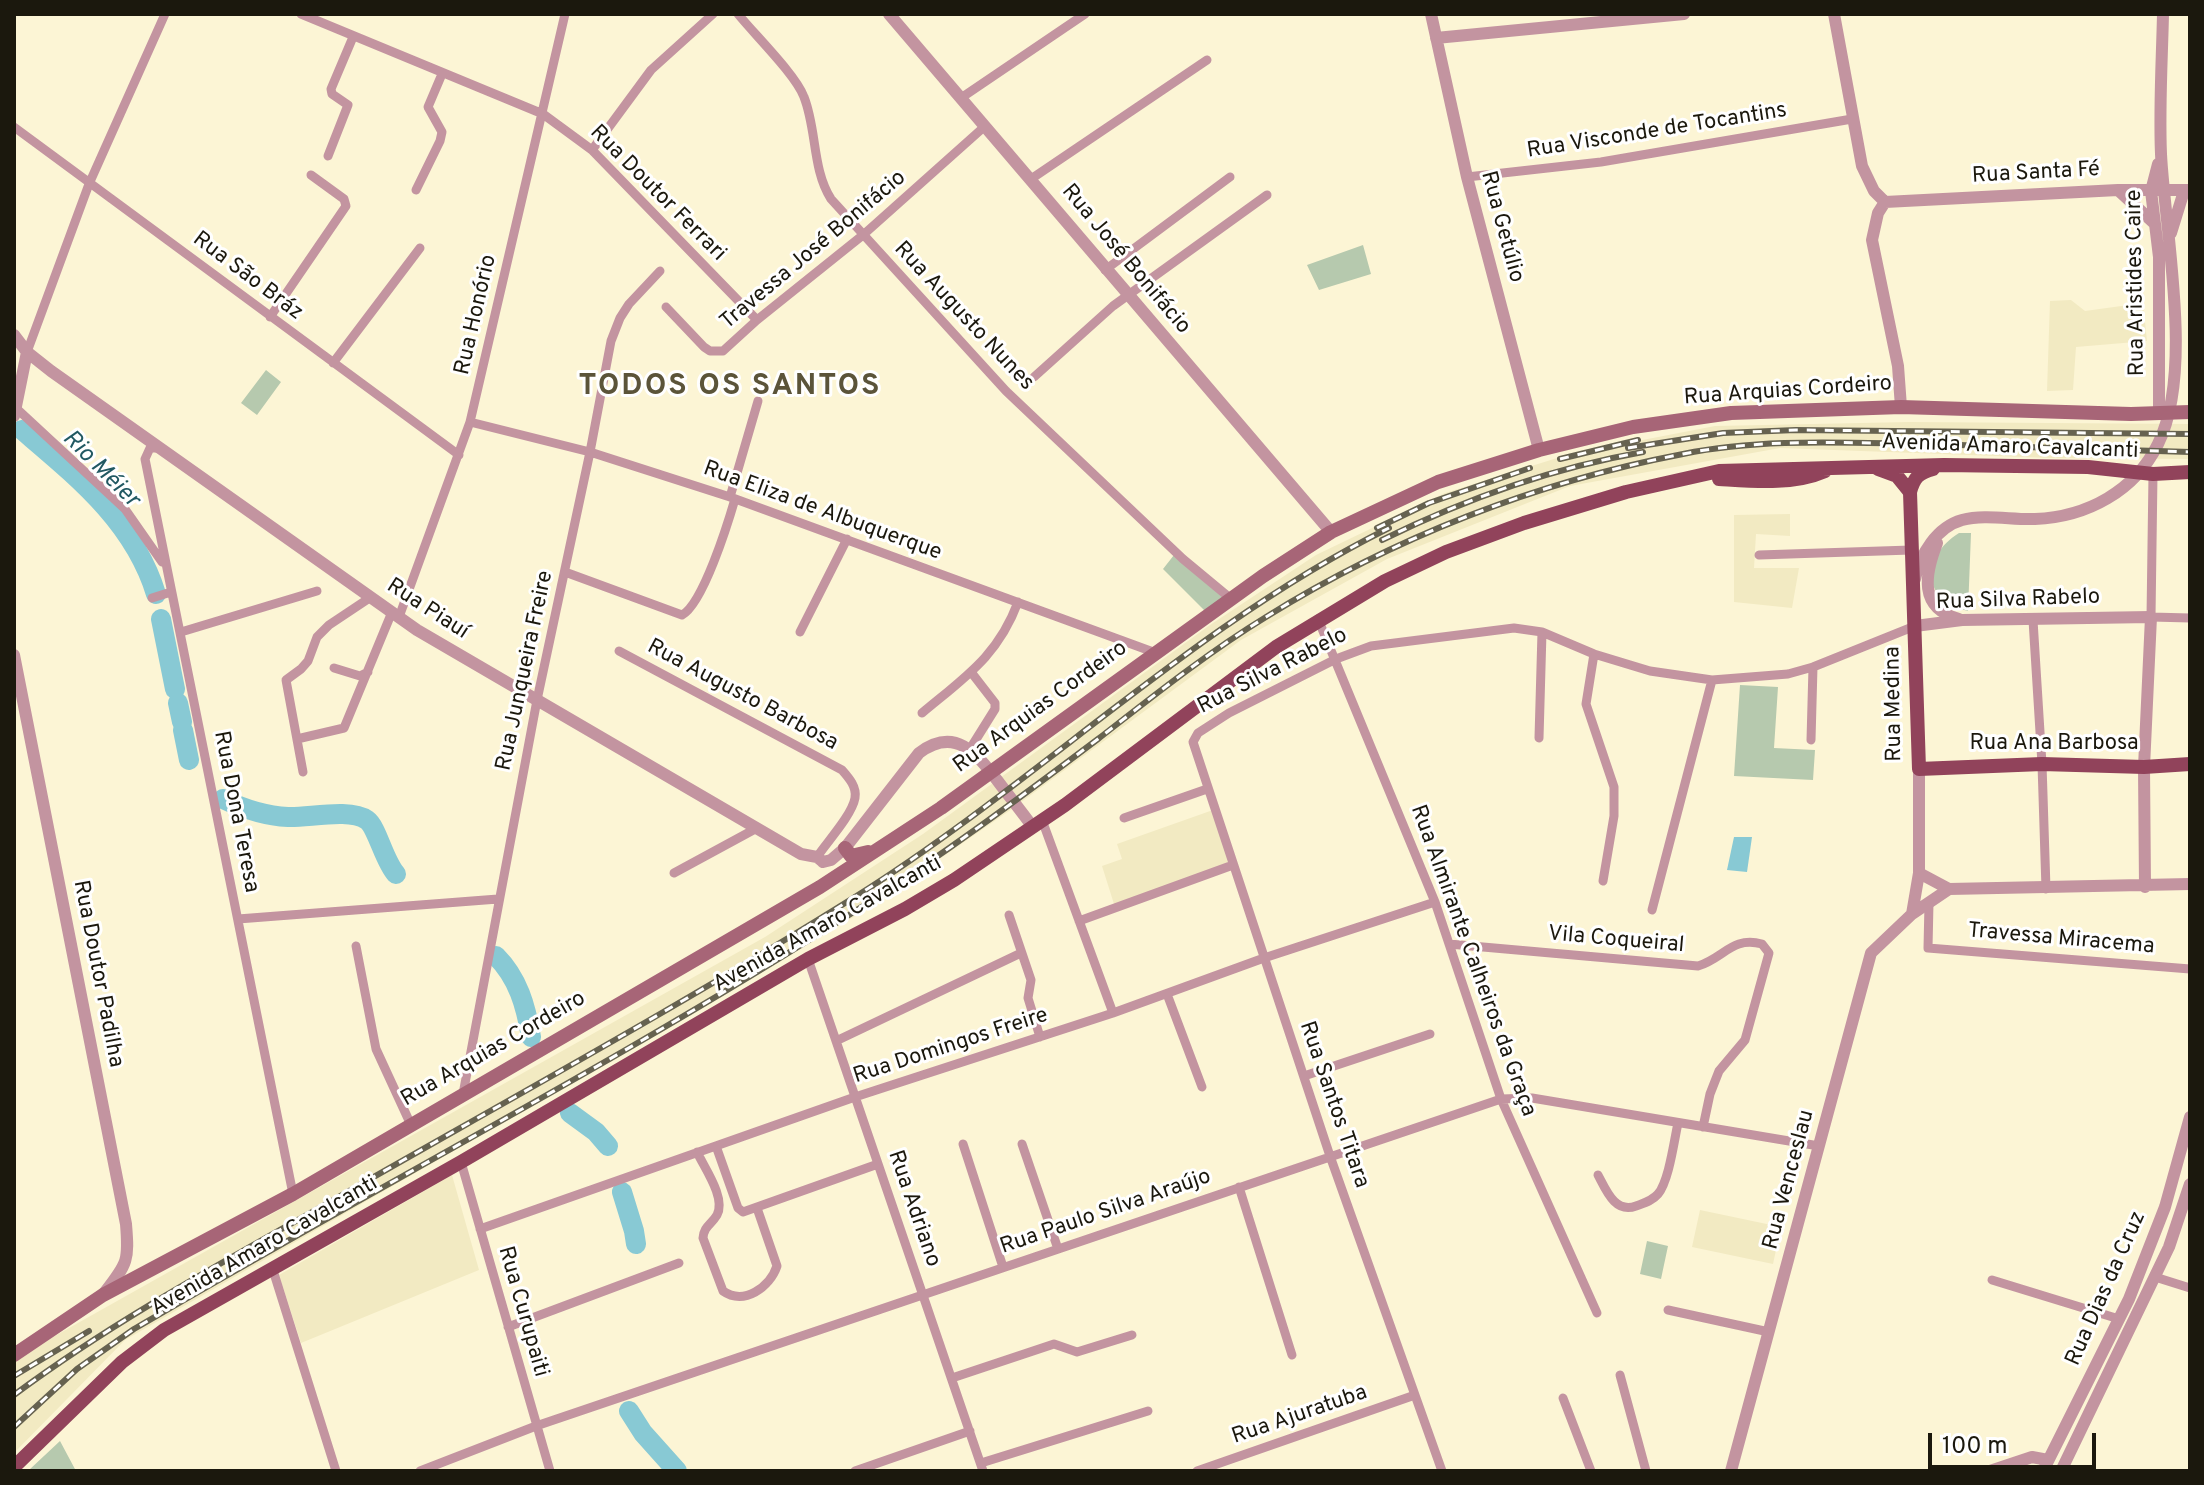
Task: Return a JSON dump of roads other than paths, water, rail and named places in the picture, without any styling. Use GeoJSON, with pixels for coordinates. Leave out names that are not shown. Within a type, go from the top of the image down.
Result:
{"type":"FeatureCollection","features":[{"type":"Feature","properties":{"kind":"main road","name":"Rua Arquias Cordeiro"},"geometry":{"type":"LineString","coordinates":[[14,1355],[103,1295],[293,1194],[820,887],[889,842],[1230,598],[1331,532],[1438,482],[1539,450],[1633,427],[1731,413],[1901,407],[2131,414],[2190,412]]}},
{"type":"Feature","properties":{"kind":"main road","name":"Avenida Amaro Cavalcanti"},"geometry":{"type":"LineString","coordinates":[[14,1467],[143,1344],[808,959],[917,901],[1037,823],[1318,619],[1385,581],[1446,552],[1626,492],[1719,471],[1944,465],[2088,467],[2153,474],[2190,472]]}},
{"type":"Feature","properties":{"kind":"main road"},"geometry":{"type":"LineString","coordinates":[[1910,492],[1913,480],[1922,472],[1944,465]]}},
{"type":"Feature","properties":{"kind":"main road"},"geometry":{"type":"LineString","coordinates":[[1870,466],[1897,476],[1910,492]]}},
{"type":"Feature","properties":{"kind":"main road"},"geometry":{"type":"LineString","coordinates":[[1753,480],[1801,467]]}},
{"type":"Feature","properties":{"kind":"main road","name":"Avenida Amaro Cavalcanti"},"geometry":{"type":"LineString","coordinates":[[1691,478],[1753,480],[1811,477],[1829,469]]}},
{"type":"Feature","properties":{"kind":"main road","name":"Rua Medina"},"geometry":{"type":"LineString","coordinates":[[1910,492],[1919,769]]}},
{"type":"Feature","properties":{"kind":"main road","name":"Rua Ana Barbosa"},"geometry":{"type":"LineString","coordinates":[[1919,769],[2042,764],[2144,767],[2190,764]]}},
{"type":"Feature","properties":{"kind":"main road"},"geometry":{"type":"LineString","coordinates":[[845,848],[851,856],[857,856],[889,842]]}},
{"type":"Feature","properties":{"kind":"street"},"geometry":{"type":"LineString","coordinates":[[165,14],[89,184],[27,352],[15,412],[125,509],[166,568]]}},
{"type":"Feature","properties":{"kind":"street","name":"Rua Doutor Ferrari"},"geometry":{"type":"LineString","coordinates":[[301,14],[543,114],[592,150],[757,320]]}},
{"type":"Feature","properties":{"kind":"street","name":"Rua Honório"},"geometry":{"type":"LineString","coordinates":[[297,739],[344,728],[396,615],[459,455],[470,422],[565,14]]}},
{"type":"Feature","properties":{"kind":"street"},"geometry":{"type":"LineString","coordinates":[[592,150],[651,70],[713,14]]}},
{"type":"Feature","properties":{"kind":"street","name":"Rua Augusto Nunes"},"geometry":{"type":"LineString","coordinates":[[738,14],[801,90],[813,130],[823,184],[831,199],[1036,422],[1183,559],[1230,598]]}},
{"type":"Feature","properties":{"kind":"street","name":"Rua José Bonifácio"},"geometry":{"type":"LineString","coordinates":[[889,14],[1331,532]]}},
{"type":"Feature","properties":{"kind":"street"},"geometry":{"type":"LineString","coordinates":[[961,98],[1085,14]]}},
{"type":"Feature","properties":{"kind":"street","name":"Rua Getúlio"},"geometry":{"type":"LineString","coordinates":[[1431,14],[1467,177],[1539,450]]}},
{"type":"Feature","properties":{"kind":"street"},"geometry":{"type":"LineString","coordinates":[[1436,38],[1684,14]]}},
{"type":"Feature","properties":{"kind":"street"},"geometry":{"type":"LineString","coordinates":[[1834,14],[1862,166],[1874,191],[1885,202],[1878,213],[1872,240],[1898,366],[1901,407]]}},
{"type":"Feature","properties":{"kind":"street","name":"Rua Aristides Caire"},"geometry":{"type":"LineString","coordinates":[[2159,412],[2159,257],[2154,223],[2161,154],[2163,14]]}},
{"type":"Feature","properties":{"kind":"street"},"geometry":{"type":"LineString","coordinates":[[328,156],[348,105],[332,94],[331,89],[353,37]]}},
{"type":"Feature","properties":{"kind":"street"},"geometry":{"type":"LineString","coordinates":[[1031,179],[1207,60]]}},
{"type":"Feature","properties":{"kind":"street"},"geometry":{"type":"LineString","coordinates":[[416,190],[440,141],[440,126],[428,107],[442,74]]}},
{"type":"Feature","properties":{"kind":"street","name":"Rua Visconde de Tocantins"},"geometry":{"type":"LineString","coordinates":[[1467,177],[1601,162],[1852,119]]}},
{"type":"Feature","properties":{"kind":"street","name":"Rua São Bráz"},"geometry":{"type":"LineString","coordinates":[[14,127],[459,455]]}},
{"type":"Feature","properties":{"kind":"street","name":"Travessa José Bonifácio"},"geometry":{"type":"LineString","coordinates":[[666,307],[704,347],[717,352],[729,346],[863,235],[984,127]]}},
{"type":"Feature","properties":{"kind":"street"},"geometry":{"type":"LineString","coordinates":[[270,317],[346,206],[344,199],[311,175]]}},
{"type":"Feature","properties":{"kind":"street"},"geometry":{"type":"LineString","coordinates":[[1105,270],[1230,177]]}},
{"type":"Feature","properties":{"kind":"street"},"geometry":{"type":"LineString","coordinates":[[2118,190],[2154,223]]}},
{"type":"Feature","properties":{"kind":"street","name":"Rua Santa Fé"},"geometry":{"type":"LineString","coordinates":[[1885,202],[2118,190],[2187,190]]}},
{"type":"Feature","properties":{"kind":"street"},"geometry":{"type":"LineString","coordinates":[[2170,237],[2187,190]]}},
{"type":"Feature","properties":{"kind":"street"},"geometry":{"type":"LineString","coordinates":[[1913,590],[1921,559],[1941,533],[1955,523],[1973,518],[2035,519],[2090,509],[2126,485],[2144,467],[2156,448],[2170,408],[2175,337],[2170,237],[2166,207],[2158,191]]}},
{"type":"Feature","properties":{"kind":"street"},"geometry":{"type":"LineString","coordinates":[[1034,377],[1127,295],[1267,195]]}},
{"type":"Feature","properties":{"kind":"street"},"geometry":{"type":"LineString","coordinates":[[333,363],[420,248]]}},
{"type":"Feature","properties":{"kind":"street","name":"Rua Junqueira Freire"},"geometry":{"type":"LineString","coordinates":[[463,1094],[537,700],[611,341],[620,318],[660,271]]}},
{"type":"Feature","properties":{"kind":"street","name":"Rua Piauí"},"geometry":{"type":"LineString","coordinates":[[14,335],[27,352],[425,635],[801,854],[820,859]]}},
{"type":"Feature","properties":{"kind":"street"},"geometry":{"type":"LineString","coordinates":[[565,572],[682,615],[691,608],[712,565],[758,401]]}},
{"type":"Feature","properties":{"kind":"street","name":"Rua Eliza de Albuquerque"},"geometry":{"type":"LineString","coordinates":[[470,422],[590,452],[733,498],[1156,653]]}},
{"type":"Feature","properties":{"kind":"street","name":"Rua Dona Teresa"},"geometry":{"type":"LineString","coordinates":[[160,448],[150,448],[145,459],[166,568],[161,595],[181,632],[293,1194]]}},
{"type":"Feature","properties":{"kind":"street"},"geometry":{"type":"LineString","coordinates":[[2145,887],[2144,767],[2153,474]]}},
{"type":"Feature","properties":{"kind":"street"},"geometry":{"type":"LineString","coordinates":[[1941,533],[1928,566],[1927,586],[1933,602],[1940,609],[1962,620]]}},
{"type":"Feature","properties":{"kind":"street"},"geometry":{"type":"LineString","coordinates":[[800,632],[847,539]]}},
{"type":"Feature","properties":{"kind":"street"},"geometry":{"type":"LineString","coordinates":[[1759,555],[1911,550]]}},
{"type":"Feature","properties":{"kind":"street"},"geometry":{"type":"LineString","coordinates":[[181,632],[317,591]]}},
{"type":"Feature","properties":{"kind":"street"},"geometry":{"type":"LineString","coordinates":[[303,772],[286,680],[301,669],[317,637],[329,625],[371,597]]}},
{"type":"Feature","properties":{"kind":"street"},"geometry":{"type":"LineString","coordinates":[[922,713],[997,646],[1018,602]]}},
{"type":"Feature","properties":{"kind":"street","name":"Rua Silva Rabelo"},"geometry":{"type":"LineString","coordinates":[[1194,750],[1193,742],[1198,733],[1208,725],[1336,659],[1371,646],[1472,632],[1514,628],[1542,632],[1594,654],[1650,671],[1712,680],[1772,677],[1813,667],[1915,626],[1962,620],[2190,618]]}},
{"type":"Feature","properties":{"kind":"street","name":"Rua Almirante Calheiros da Graça"},"geometry":{"type":"LineString","coordinates":[[1318,619],[1435,902],[1501,1099],[1597,1313]]}},
{"type":"Feature","properties":{"kind":"street"},"geometry":{"type":"LineString","coordinates":[[2033,620],[2046,889]]}},
{"type":"Feature","properties":{"kind":"street"},"geometry":{"type":"LineString","coordinates":[[1539,738],[1542,632]]}},
{"type":"Feature","properties":{"kind":"street","name":"Rua Augusto Barbosa"},"geometry":{"type":"LineString","coordinates":[[619,651],[842,770],[854,787],[855,798],[820,859]]}},
{"type":"Feature","properties":{"kind":"street"},"geometry":{"type":"LineString","coordinates":[[1594,654],[1586,704],[1614,787],[1615,800],[1603,881]]}},
{"type":"Feature","properties":{"kind":"street","name":"Rua Doutor Padilha"},"geometry":{"type":"LineString","coordinates":[[14,655],[126,1224],[129,1256],[122,1272],[103,1295]]}},
{"type":"Feature","properties":{"kind":"street"},"geometry":{"type":"LineString","coordinates":[[1811,740],[1813,667]]}},
{"type":"Feature","properties":{"kind":"street"},"geometry":{"type":"LineString","coordinates":[[334,668],[360,676],[368,672]]}},
{"type":"Feature","properties":{"kind":"street"},"geometry":{"type":"LineString","coordinates":[[971,672],[995,703],[975,754]]}},
{"type":"Feature","properties":{"kind":"street"},"geometry":{"type":"LineString","coordinates":[[1652,910],[1712,680]]}},
{"type":"Feature","properties":{"kind":"street"},"geometry":{"type":"LineString","coordinates":[[820,887],[825,870],[820,859],[831,860],[845,848],[919,753],[935,744],[952,742],[975,754],[1020,810],[1037,823],[1079,921],[1113,1013]]}},
{"type":"Feature","properties":{"kind":"street","name":"Rua Santos Titara"},"geometry":{"type":"LineString","coordinates":[[1194,750],[1330,1156],[1442,1471]]}},
{"type":"Feature","properties":{"kind":"street","name":"Rua Medina"},"geometry":{"type":"LineString","coordinates":[[1912,914],[1919,873],[1919,769]]}},
{"type":"Feature","properties":{"kind":"street"},"geometry":{"type":"LineString","coordinates":[[1124,818],[1207,789]]}},
{"type":"Feature","properties":{"kind":"street"},"geometry":{"type":"LineString","coordinates":[[674,873],[757,828]]}},
{"type":"Feature","properties":{"kind":"street"},"geometry":{"type":"LineString","coordinates":[[1079,921],[1233,865]]}},
{"type":"Feature","properties":{"kind":"street"},"geometry":{"type":"LineString","coordinates":[[1919,873],[1949,889],[2190,884]]}},
{"type":"Feature","properties":{"kind":"street","name":"Rua Venceslau"},"geometry":{"type":"LineString","coordinates":[[1731,1471],[1871,953],[1912,914],[1949,889]]}},
{"type":"Feature","properties":{"kind":"street"},"geometry":{"type":"LineString","coordinates":[[238,919],[498,899]]}},
{"type":"Feature","properties":{"kind":"street","name":"Rua Domingos Freire"},"geometry":{"type":"LineString","coordinates":[[480,1229],[855,1097],[1113,1013],[1264,958],[1435,902]]}},
{"type":"Feature","properties":{"kind":"street","name":"Travessa Miracema"},"geometry":{"type":"LineString","coordinates":[[1929,903],[1928,948],[2190,969]]}},
{"type":"Feature","properties":{"kind":"street"},"geometry":{"type":"LineString","coordinates":[[1009,915],[1031,980],[1028,998],[1040,1037]]}},
{"type":"Feature","properties":{"kind":"street","name":"Vila Coqueiral"},"geometry":{"type":"LineString","coordinates":[[1449,944],[1698,966],[1740,942],[1762,944],[1769,953],[1745,1040],[1719,1071],[1703,1127]]}},
{"type":"Feature","properties":{"kind":"street"},"geometry":{"type":"LineString","coordinates":[[356,946],[376,1049],[411,1125]]}},
{"type":"Feature","properties":{"kind":"street"},"geometry":{"type":"LineString","coordinates":[[836,1041],[1021,953]]}},
{"type":"Feature","properties":{"kind":"street","name":"Rua Adriano"},"geometry":{"type":"LineString","coordinates":[[808,959],[982,1467]]}},
{"type":"Feature","properties":{"kind":"street"},"geometry":{"type":"LineString","coordinates":[[1167,994],[1202,1087]]}},
{"type":"Feature","properties":{"kind":"street"},"geometry":{"type":"LineString","coordinates":[[1304,1076],[1430,1034]]}},
{"type":"Feature","properties":{"kind":"street","name":"Rua Paulo Silva Araújo"},"geometry":{"type":"LineString","coordinates":[[420,1471],[536,1426],[1501,1099],[1532,1098],[1819,1146]]}},
{"type":"Feature","properties":{"kind":"street","name":"Rua Dias da Cruz"},"geometry":{"type":"LineString","coordinates":[[2046,1465],[2119,1319],[2158,1227],[2190,1117]]}},
{"type":"Feature","properties":{"kind":"street"},"geometry":{"type":"LineString","coordinates":[[1598,1175],[1609,1197],[1622,1207],[1629,1209],[1650,1201],[1660,1193],[1664,1183],[1678,1123]]}},
{"type":"Feature","properties":{"kind":"street"},"geometry":{"type":"LineString","coordinates":[[963,1144],[1003,1267]]}},
{"type":"Feature","properties":{"kind":"street"},"geometry":{"type":"LineString","coordinates":[[1022,1144],[1058,1249]]}},
{"type":"Feature","properties":{"kind":"street"},"geometry":{"type":"LineString","coordinates":[[716,1146],[738,1208],[743,1212],[878,1164]]}},
{"type":"Feature","properties":{"kind":"street"},"geometry":{"type":"LineString","coordinates":[[697,1152],[720,1202],[718,1213],[704,1228],[703,1238],[723,1291],[730,1296],[739,1298],[768,1285],[777,1266],[757,1208]]}},
{"type":"Feature","properties":{"kind":"street","name":"Rua Curupaiti"},"geometry":{"type":"LineString","coordinates":[[461,1162],[550,1471]]}},
{"type":"Feature","properties":{"kind":"street","name":"Rua Dias da Cruz"},"geometry":{"type":"LineString","coordinates":[[2061,1471],[2155,1277],[2179,1221],[2190,1184]]}},
{"type":"Feature","properties":{"kind":"street"},"geometry":{"type":"LineString","coordinates":[[1239,1187],[1292,1355]]}},
{"type":"Feature","properties":{"kind":"street"},"geometry":{"type":"LineString","coordinates":[[508,1327],[679,1263]]}},
{"type":"Feature","properties":{"kind":"street"},"geometry":{"type":"LineString","coordinates":[[272,1267],[336,1471]]}},
{"type":"Feature","properties":{"kind":"street"},"geometry":{"type":"LineString","coordinates":[[2155,1277],[2190,1288]]}},
{"type":"Feature","properties":{"kind":"street"},"geometry":{"type":"LineString","coordinates":[[1992,1280],[2119,1319]]}},
{"type":"Feature","properties":{"kind":"street"},"geometry":{"type":"LineString","coordinates":[[1668,1310],[1769,1332]]}},
{"type":"Feature","properties":{"kind":"street"},"geometry":{"type":"LineString","coordinates":[[952,1378],[1054,1344],[1077,1352],[1132,1335]]}},
{"type":"Feature","properties":{"kind":"street"},"geometry":{"type":"LineString","coordinates":[[1620,1375],[1646,1471]]}},
{"type":"Feature","properties":{"kind":"street","name":"Rua Ajuratuba"},"geometry":{"type":"LineString","coordinates":[[1197,1471],[1415,1395]]}},
{"type":"Feature","properties":{"kind":"street"},"geometry":{"type":"LineString","coordinates":[[1563,1398],[1591,1471]]}},
{"type":"Feature","properties":{"kind":"street"},"geometry":{"type":"LineString","coordinates":[[972,1471],[1148,1411]]}},
{"type":"Feature","properties":{"kind":"street"},"geometry":{"type":"LineString","coordinates":[[855,1471],[970,1431]]}},
{"type":"Feature","properties":{"kind":"street"},"geometry":{"type":"LineString","coordinates":[[2000,1470],[2032,1457],[2046,1465]]}},
{"type":"Feature","properties":{"kind":"water"},"geometry":{"type":"Polygon","coordinates":[[[1734,837],[1752,837],[1747,872],[1727,870],[1734,837]]]}},
{"type":"Feature","properties":{"kind":"waterway","name":"Rio Méier"},"geometry":{"type":"LineString","coordinates":[[22,430],[83,484],[118,523],[134,545],[156,594]]}},
{"type":"Feature","properties":{"kind":"waterway","name":"Rio Méier"},"geometry":{"type":"LineString","coordinates":[[161,619],[175,689]]}},
{"type":"Feature","properties":{"kind":"waterway","name":"Rio Méier"},"geometry":{"type":"LineString","coordinates":[[178,703],[182,722]]}},
{"type":"Feature","properties":{"kind":"waterway","name":"Rio Méier"},"geometry":{"type":"LineString","coordinates":[[183,730],[189,760]]}},
{"type":"Feature","properties":{"kind":"waterway","name":"Rio Méier"},"geometry":{"type":"LineString","coordinates":[[223,799],[254,811],[279,816],[360,816],[371,824],[396,874]]}},
{"type":"Feature","properties":{"kind":"waterway","name":"Rio Méier"},"geometry":{"type":"LineString","coordinates":[[496,956],[520,993],[531,1037]]}},
{"type":"Feature","properties":{"kind":"waterway","name":"Rio Méier"},"geometry":{"type":"LineString","coordinates":[[570,1113],[596,1132],[608,1146]]}},
{"type":"Feature","properties":{"kind":"waterway","name":"Rio Méier"},"geometry":{"type":"LineString","coordinates":[[622,1192],[636,1244]]}},
{"type":"Feature","properties":{"kind":"waterway","name":"Rio Méier"},"geometry":{"type":"LineString","coordinates":[[629,1411],[643,1433],[677,1471]]}},
{"type":"Feature","properties":{"kind":"railway"},"geometry":{"type":"LineString","coordinates":[[1628,448],[1723,433],[1796,430],[2190,434]]}},
{"type":"Feature","properties":{"kind":"railway"},"geometry":{"type":"LineString","coordinates":[[1560,459],[1638,440]]}},
{"type":"Feature","properties":{"kind":"railway"},"geometry":{"type":"LineString","coordinates":[[14,1427],[77,1369],[134,1329],[774,962],[953,846],[1244,631],[1314,588],[1415,538],[1467,516],[1574,480],[1713,449],[1804,443],[1865,443],[2190,452]]}},
{"type":"Feature","properties":{"kind":"railway"},"geometry":{"type":"LineString","coordinates":[[1382,540],[1445,511],[1542,476],[1643,452]]}},
{"type":"Feature","properties":{"kind":"railway"},"geometry":{"type":"LineString","coordinates":[[1377,528],[1429,503],[1530,468]]}},
{"type":"Feature","properties":{"kind":"railway"},"geometry":{"type":"LineString","coordinates":[[14,1395],[91,1341],[171,1292],[664,1012],[858,895],[990,803],[1184,656],[1250,610],[1318,567],[1389,528]]}},
{"type":"Feature","properties":{"kind":"railway"},"geometry":{"type":"LineString","coordinates":[[14,1376],[89,1331]]}},
{"type":"Feature","properties":{"kind":"district","name":"TODOS OS SANTOS"},"geometry":{"type":"Point","coordinates":[730,388]}}]}
